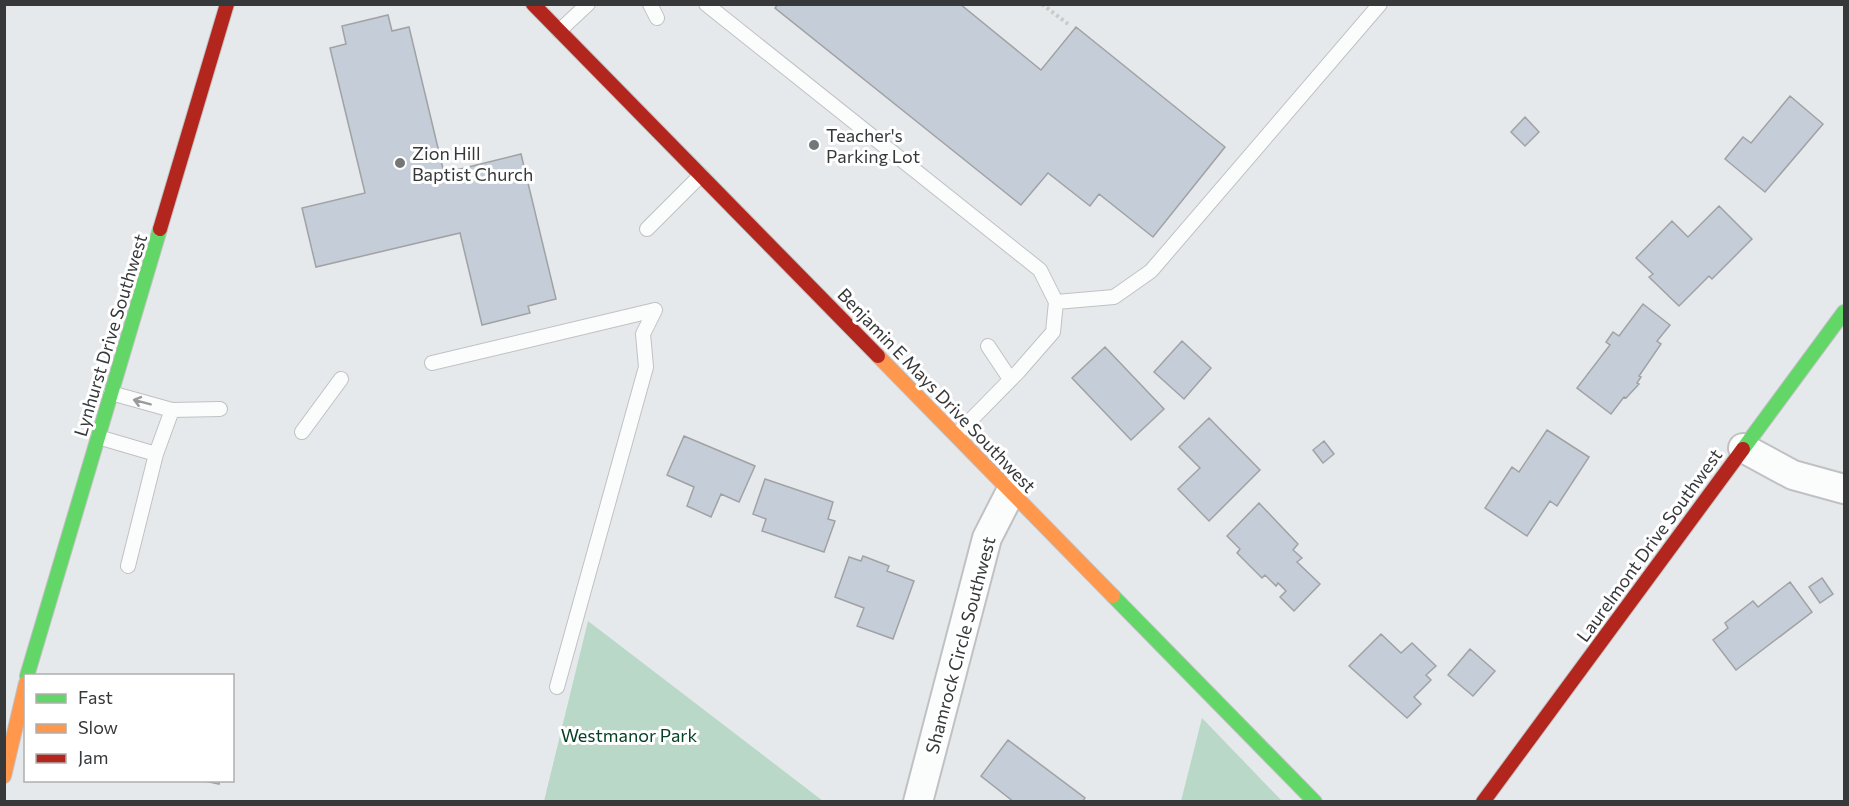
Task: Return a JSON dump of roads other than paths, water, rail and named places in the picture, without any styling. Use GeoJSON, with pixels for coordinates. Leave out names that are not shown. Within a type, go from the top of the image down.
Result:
{"type":"FeatureCollection","features":[{"type":"Feature","properties":{"kind":"street","name":"Lynhurst Drive Southwest"},"geometry":{"type":"LineString","coordinates":[[27,674],[227,4]]}},
{"type":"Feature","properties":{"kind":"street","name":"Benjamin E Mays Drive Southwest"},"geometry":{"type":"LineString","coordinates":[[533,4],[1315,801]]}},
{"type":"Feature","properties":{"kind":"street","name":"Laurelmont Drive Southwest"},"geometry":{"type":"LineString","coordinates":[[1483,801],[1845,312]]}},
{"type":"Feature","properties":{"kind":"street"},"geometry":{"type":"LineString","coordinates":[[1743,448],[1793,476],[1845,489]]}},
{"type":"Feature","properties":{"kind":"street","name":"Shamrock Circle Southwest"},"geometry":{"type":"LineString","coordinates":[[918,801],[987,538],[1011,491]]}},
{"type":"Feature","properties":{"kind":"street"},"geometry":{"type":"LineString","coordinates":[[4,776],[24,691]]}},
{"type":"Feature","properties":{"kind":"lane"},"geometry":{"type":"LineString","coordinates":[[559,31],[588,4]]}},
{"type":"Feature","properties":{"kind":"lane"},"geometry":{"type":"LineString","coordinates":[[650,4],[657,18]]}},
{"type":"Feature","properties":{"kind":"lane"},"geometry":{"type":"LineString","coordinates":[[706,4],[1040,270],[1056,302],[1053,332],[956,435]]}},
{"type":"Feature","properties":{"kind":"lane"},"geometry":{"type":"LineString","coordinates":[[1056,302],[1114,297],[1151,271],[1380,4]]}},
{"type":"Feature","properties":{"kind":"lane"},"geometry":{"type":"LineString","coordinates":[[647,229],[701,175]]}},
{"type":"Feature","properties":{"kind":"lane"},"geometry":{"type":"LineString","coordinates":[[432,363],[655,310],[643,334],[646,367],[557,687]]}},
{"type":"Feature","properties":{"kind":"lane"},"geometry":{"type":"LineString","coordinates":[[988,346],[1010,379]]}},
{"type":"Feature","properties":{"kind":"lane"},"geometry":{"type":"LineString","coordinates":[[302,432],[341,380]]}},
{"type":"Feature","properties":{"kind":"lane"},"geometry":{"type":"LineString","coordinates":[[111,393],[172,410],[220,410]]}},
{"type":"Feature","properties":{"kind":"lane"},"geometry":{"type":"LineString","coordinates":[[128,566],[156,454],[172,410]]}},
{"type":"Feature","properties":{"kind":"lane"},"geometry":{"type":"LineString","coordinates":[[98,437],[156,454]]}},
{"type":"Feature","properties":{"kind":"place","name":"Teacher's Parking Lot"},"geometry":{"type":"Point","coordinates":[814,145]}},
{"type":"Feature","properties":{"kind":"place","name":"Zion Hill Baptist Church"},"geometry":{"type":"Point","coordinates":[400,163]}},
{"type":"Feature","properties":{"kind":"park label","name":"Westmanor Park"},"geometry":{"type":"Point","coordinates":[629,735]}}]}
